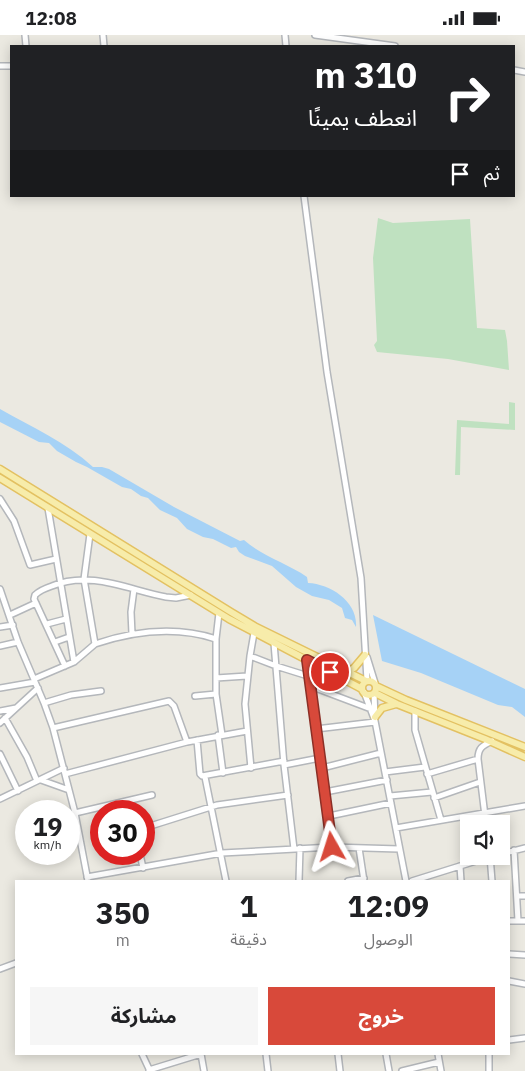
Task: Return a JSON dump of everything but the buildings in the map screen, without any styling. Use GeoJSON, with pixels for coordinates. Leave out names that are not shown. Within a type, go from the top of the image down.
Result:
{"type":"FeatureCollection","features":[{"type":"Feature","properties":{"kind":"main road"},"geometry":{"type":"LineString","coordinates":[[0,469],[256,627],[367,681],[397,704],[492,741],[525,757]]}},
{"type":"Feature","properties":{"kind":"main road"},"geometry":{"type":"LineString","coordinates":[[0,478],[254,633],[307,660],[368,695],[375,689]]}},
{"type":"Feature","properties":{"kind":"main road"},"geometry":{"type":"LineString","coordinates":[[347,672],[354,668],[365,653]]}},
{"type":"Feature","properties":{"kind":"main road"},"geometry":{"type":"LineString","coordinates":[[363,691],[363,685],[367,681]]}},
{"type":"Feature","properties":{"kind":"main road"},"geometry":{"type":"LineString","coordinates":[[375,689],[525,747]]}},
{"type":"Feature","properties":{"kind":"main road"},"geometry":{"type":"LineString","coordinates":[[375,720],[382,708],[397,704]]}},
{"type":"Feature","properties":{"kind":"street"},"geometry":{"type":"LineString","coordinates":[[315,35],[388,45]]}},
{"type":"Feature","properties":{"kind":"street"},"geometry":{"type":"LineString","coordinates":[[304,197],[327,372],[361,578],[367,681]]}},
{"type":"Feature","properties":{"kind":"street"},"geometry":{"type":"LineString","coordinates":[[0,499],[14,521],[30,565],[56,559]]}},
{"type":"Feature","properties":{"kind":"street"},"geometry":{"type":"LineString","coordinates":[[48,508],[74,661]]}},
{"type":"Feature","properties":{"kind":"street"},"geometry":{"type":"LineString","coordinates":[[90,534],[84,579],[95,644]]}},
{"type":"Feature","properties":{"kind":"street"},"geometry":{"type":"LineString","coordinates":[[65,666],[36,603],[34,597],[36,594],[60,582],[84,579],[97,580],[166,597],[176,598],[191,595]]}},
{"type":"Feature","properties":{"kind":"street"},"geometry":{"type":"LineString","coordinates":[[0,589],[2,602],[10,615],[18,642],[53,728],[72,800]]}},
{"type":"Feature","properties":{"kind":"street"},"geometry":{"type":"LineString","coordinates":[[132,634],[131,612],[134,589]]}},
{"type":"Feature","properties":{"kind":"street"},"geometry":{"type":"LineString","coordinates":[[10,615],[36,603]]}},
{"type":"Feature","properties":{"kind":"street"},"geometry":{"type":"LineString","coordinates":[[219,613],[216,639],[216,694],[223,773]]}},
{"type":"Feature","properties":{"kind":"street"},"geometry":{"type":"LineString","coordinates":[[47,624],[66,619]]}},
{"type":"Feature","properties":{"kind":"street"},"geometry":{"type":"LineString","coordinates":[[0,627],[13,625]]}},
{"type":"Feature","properties":{"kind":"street"},"geometry":{"type":"LineString","coordinates":[[0,723],[16,708],[36,683],[74,661],[95,644],[132,634],[154,631],[194,633],[216,639]]}},
{"type":"Feature","properties":{"kind":"street"},"geometry":{"type":"LineString","coordinates":[[251,768],[246,704],[254,633]]}},
{"type":"Feature","properties":{"kind":"street"},"geometry":{"type":"LineString","coordinates":[[55,642],[70,637]]}},
{"type":"Feature","properties":{"kind":"street"},"geometry":{"type":"LineString","coordinates":[[0,646],[18,642]]}},
{"type":"Feature","properties":{"kind":"street"},"geometry":{"type":"LineString","coordinates":[[274,643],[284,763],[297,849],[299,880]]}},
{"type":"Feature","properties":{"kind":"street"},"geometry":{"type":"LineString","coordinates":[[365,653],[375,689],[375,720]]}},
{"type":"Feature","properties":{"kind":"street"},"geometry":{"type":"LineString","coordinates":[[250,656],[276,667],[308,676]]}},
{"type":"Feature","properties":{"kind":"street"},"geometry":{"type":"LineString","coordinates":[[307,660],[332,847]]}},
{"type":"Feature","properties":{"kind":"street"},"geometry":{"type":"LineString","coordinates":[[216,678],[248,676]]}},
{"type":"Feature","properties":{"kind":"street"},"geometry":{"type":"LineString","coordinates":[[0,688],[36,683]]}},
{"type":"Feature","properties":{"kind":"street"},"geometry":{"type":"LineString","coordinates":[[310,686],[371,709]]}},
{"type":"Feature","properties":{"kind":"street"},"geometry":{"type":"LineString","coordinates":[[44,703],[64,697],[101,691]]}},
{"type":"Feature","properties":{"kind":"street"},"geometry":{"type":"LineString","coordinates":[[363,691],[375,720],[406,880]]}},
{"type":"Feature","properties":{"kind":"street"},"geometry":{"type":"LineString","coordinates":[[194,697],[216,694]]}},
{"type":"Feature","properties":{"kind":"street"},"geometry":{"type":"LineString","coordinates":[[53,728],[169,701],[174,706],[187,742]]}},
{"type":"Feature","properties":{"kind":"street"},"geometry":{"type":"LineString","coordinates":[[0,711],[16,708]]}},
{"type":"Feature","properties":{"kind":"street"},"geometry":{"type":"LineString","coordinates":[[415,711],[415,730],[441,820]]}},
{"type":"Feature","properties":{"kind":"street"},"geometry":{"type":"LineString","coordinates":[[5,718],[39,781],[70,790]]}},
{"type":"Feature","properties":{"kind":"street"},"geometry":{"type":"LineString","coordinates":[[316,729],[375,720]]}},
{"type":"Feature","properties":{"kind":"street"},"geometry":{"type":"LineString","coordinates":[[0,799],[65,771],[187,742],[247,731]]}},
{"type":"Feature","properties":{"kind":"street"},"geometry":{"type":"LineString","coordinates":[[197,740],[200,774],[205,777],[222,853],[226,880]]}},
{"type":"Feature","properties":{"kind":"street"},"geometry":{"type":"LineString","coordinates":[[485,813],[478,751],[482,746],[492,741]]}},
{"type":"Feature","properties":{"kind":"street"},"geometry":{"type":"LineString","coordinates":[[0,753],[18,791]]}},
{"type":"Feature","properties":{"kind":"street"},"geometry":{"type":"LineString","coordinates":[[322,768],[381,753]]}},
{"type":"Feature","properties":{"kind":"street"},"geometry":{"type":"LineString","coordinates":[[205,777],[251,768],[320,759]]}},
{"type":"Feature","properties":{"kind":"street"},"geometry":{"type":"LineString","coordinates":[[427,774],[478,759]]}},
{"type":"Feature","properties":{"kind":"street"},"geometry":{"type":"LineString","coordinates":[[0,771],[7,767]]}},
{"type":"Feature","properties":{"kind":"street"},"geometry":{"type":"LineString","coordinates":[[385,772],[425,767]]}},
{"type":"Feature","properties":{"kind":"street"},"geometry":{"type":"LineString","coordinates":[[325,792],[386,781]]}},
{"type":"Feature","properties":{"kind":"street"},"geometry":{"type":"LineString","coordinates":[[434,798],[480,782]]}},
{"type":"Feature","properties":{"kind":"street"},"geometry":{"type":"LineString","coordinates":[[390,797],[432,792]]}},
{"type":"Feature","properties":{"kind":"street"},"geometry":{"type":"LineString","coordinates":[[80,812],[152,795]]}},
{"type":"Feature","properties":{"kind":"street"},"geometry":{"type":"LineString","coordinates":[[155,825],[212,807],[288,795]]}},
{"type":"Feature","properties":{"kind":"street"},"geometry":{"type":"LineString","coordinates":[[329,816],[391,803]]}},
{"type":"Feature","properties":{"kind":"street"},"geometry":{"type":"LineString","coordinates":[[396,828],[525,806]]}},
{"type":"Feature","properties":{"kind":"street"},"geometry":{"type":"LineString","coordinates":[[80,838],[88,879],[222,853],[332,847],[399,849]]}},
{"type":"Feature","properties":{"kind":"street"},"geometry":{"type":"LineString","coordinates":[[358,848],[364,880]]}},
{"type":"Feature","properties":{"kind":"street"},"geometry":{"type":"LineString","coordinates":[[510,851],[525,848]]}},
{"type":"Feature","properties":{"kind":"street"},"geometry":{"type":"LineString","coordinates":[[514,850],[518,921]]}},
{"type":"Feature","properties":{"kind":"street"},"geometry":{"type":"LineString","coordinates":[[415,880],[463,865]]}},
{"type":"Feature","properties":{"kind":"street"},"geometry":{"type":"LineString","coordinates":[[491,865],[492,880]]}},
{"type":"Feature","properties":{"kind":"street"},"geometry":{"type":"LineString","coordinates":[[460,866],[461,880]]}},
{"type":"Feature","properties":{"kind":"street"},"geometry":{"type":"LineString","coordinates":[[517,896],[525,896]]}},
{"type":"Feature","properties":{"kind":"street"},"geometry":{"type":"LineString","coordinates":[[510,921],[525,921]]}},
{"type":"Feature","properties":{"kind":"street"},"geometry":{"type":"LineString","coordinates":[[510,954],[525,955]]}},
{"type":"Feature","properties":{"kind":"street"},"geometry":{"type":"LineString","coordinates":[[0,969],[15,963]]}},
{"type":"Feature","properties":{"kind":"street"},"geometry":{"type":"LineString","coordinates":[[510,981],[525,984]]}},
{"type":"Feature","properties":{"kind":"street"},"geometry":{"type":"LineString","coordinates":[[510,1039],[525,1038]]}},
{"type":"Feature","properties":{"kind":"street"},"geometry":{"type":"LineString","coordinates":[[142,1055],[150,1070],[188,1056]]}},
{"type":"Feature","properties":{"kind":"street"},"geometry":{"type":"LineString","coordinates":[[201,1055],[204,1071]]}},
{"type":"Feature","properties":{"kind":"street"},"geometry":{"type":"LineString","coordinates":[[266,1055],[268,1071]]}},
{"type":"Feature","properties":{"kind":"street"},"geometry":{"type":"LineString","coordinates":[[338,1055],[340,1071]]}},
{"type":"Feature","properties":{"kind":"street"},"geometry":{"type":"LineString","coordinates":[[386,1055],[389,1071]]}},
{"type":"Feature","properties":{"kind":"street"},"geometry":{"type":"LineString","coordinates":[[438,1055],[441,1071]]}},
{"type":"Feature","properties":{"kind":"street"},"geometry":{"type":"LineString","coordinates":[[489,1055],[489,1071]]}},
{"type":"Feature","properties":{"kind":"street"},"geometry":{"type":"LineString","coordinates":[[402,1071],[439,1062]]}},
{"type":"Feature","properties":{"kind":"green space"},"geometry":{"type":"Polygon","coordinates":[[[378,218],[393,223],[470,219],[477,328],[505,330],[509,370],[448,359],[377,352],[374,345],[377,341],[373,258],[378,218]]]}},
{"type":"Feature","properties":{"kind":"green space"},"geometry":{"type":"Polygon","coordinates":[[[509,402],[515,403],[515,430],[461,427],[460,475],[455,475],[457,420],[509,424],[509,402]]]}},
{"type":"Feature","properties":{"kind":"water"},"geometry":{"type":"Polygon","coordinates":[[[0,409],[60,442],[93,467],[109,469],[174,507],[240,541],[244,540],[259,551],[307,577],[308,583],[317,584],[334,591],[348,602],[353,610],[356,627],[352,620],[345,618],[342,608],[329,600],[312,596],[296,587],[272,566],[245,556],[236,547],[231,548],[187,529],[177,518],[160,510],[148,498],[141,496],[131,489],[122,487],[76,462],[57,451],[49,443],[39,442],[0,422],[0,409]]]}},
{"type":"Feature","properties":{"kind":"water"},"geometry":{"type":"Polygon","coordinates":[[[373,615],[525,689],[525,717],[512,707],[498,705],[421,673],[382,661],[373,615]]]}},
{"type":"Feature","properties":{"kind":"route"},"geometry":{"type":"LineString","coordinates":[[330,672],[307,660],[332,847]]}}]}
